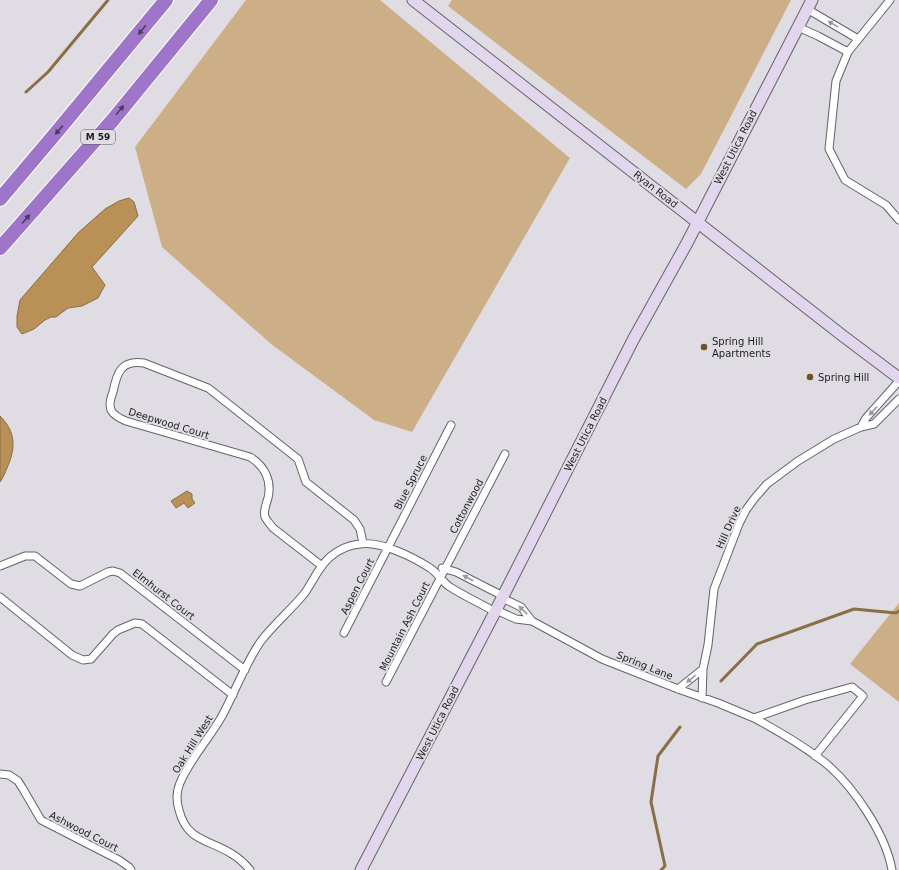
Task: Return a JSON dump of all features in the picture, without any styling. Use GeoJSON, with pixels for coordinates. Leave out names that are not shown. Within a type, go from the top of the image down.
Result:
{"type":"FeatureCollection","features":[{"type":"Feature","properties":{"kind":"highway"},"geometry":{"type":"LineString","coordinates":[[0,199],[166,0]]}},
{"type":"Feature","properties":{"kind":"highway","name":"M 59"},"geometry":{"type":"LineString","coordinates":[[0,248],[97,138],[211,0]]}},
{"type":"Feature","properties":{"kind":"street","name":"Ryan Road"},"geometry":{"type":"LineString","coordinates":[[413,0],[899,378]]}},
{"type":"Feature","properties":{"kind":"street"},"geometry":{"type":"LineString","coordinates":[[890,0],[848,52],[836,81],[829,150],[844,180],[886,205],[899,220]]}},
{"type":"Feature","properties":{"kind":"street","name":"West Utica Road"},"geometry":{"type":"LineString","coordinates":[[361,870],[633,340],[697,222],[809,5]]}},
{"type":"Feature","properties":{"kind":"street"},"geometry":{"type":"LineString","coordinates":[[809,5],[858,39]]}},
{"type":"Feature","properties":{"kind":"street"},"geometry":{"type":"LineString","coordinates":[[798,27],[848,52]]}},
{"type":"Feature","properties":{"kind":"street","name":"Deepwood Court"},"geometry":{"type":"LineString","coordinates":[[322,566],[273,528],[267,520],[265,513],[269,493],[268,480],[263,468],[254,459],[126,421],[116,416],[110,407],[117,374],[121,368],[125,365],[134,363],[146,363],[208,388],[298,459],[306,482],[354,520],[360,529],[363,543]]}},
{"type":"Feature","properties":{"kind":"street"},"geometry":{"type":"LineString","coordinates":[[861,427],[866,418],[899,381]]}},
{"type":"Feature","properties":{"kind":"street","name":"Hill Drive"},"geometry":{"type":"LineString","coordinates":[[702,698],[703,669],[709,638],[714,588],[746,510],[767,484],[792,465],[834,439],[861,427],[874,424],[899,399]]}},
{"type":"Feature","properties":{"kind":"street","name":"Blue Spruce"},"geometry":{"type":"LineString","coordinates":[[388,548],[451,425]]}},
{"type":"Feature","properties":{"kind":"street","name":"Cottonwood"},"geometry":{"type":"LineString","coordinates":[[440,578],[505,454]]}},
{"type":"Feature","properties":{"kind":"street"},"geometry":{"type":"LineString","coordinates":[[363,543],[375,544],[403,554],[432,569],[452,588],[495,611]]}},
{"type":"Feature","properties":{"kind":"street","name":"Oak Hill West"},"geometry":{"type":"LineString","coordinates":[[250,870],[232,854],[206,842],[194,834],[184,823],[179,810],[177,798],[178,790],[183,776],[221,717],[261,641],[304,594],[322,566],[331,556],[342,549],[363,543]]}},
{"type":"Feature","properties":{"kind":"street","name":"Aspen Court"},"geometry":{"type":"LineString","coordinates":[[344,633],[388,548]]}},
{"type":"Feature","properties":{"kind":"street","name":"Elmhurst Court"},"geometry":{"type":"LineString","coordinates":[[0,566],[25,556],[35,556],[71,584],[80,586],[108,572],[113,571],[120,573],[245,670]]}},
{"type":"Feature","properties":{"kind":"street"},"geometry":{"type":"LineString","coordinates":[[432,569],[445,568],[456,572],[502,597]]}},
{"type":"Feature","properties":{"kind":"street","name":"Mountain Ash Court"},"geometry":{"type":"LineString","coordinates":[[386,682],[440,578]]}},
{"type":"Feature","properties":{"kind":"street"},"geometry":{"type":"LineString","coordinates":[[0,597],[72,655],[83,660],[91,659],[118,630],[135,622],[142,624],[233,695]]}},
{"type":"Feature","properties":{"kind":"street","name":"Spring Lane"},"geometry":{"type":"LineString","coordinates":[[502,597],[521,607],[532,621]]}},
{"type":"Feature","properties":{"kind":"street","name":"Spring Lane"},"geometry":{"type":"LineString","coordinates":[[495,611],[516,619],[532,621],[602,659],[702,698],[718,702],[754,718],[781,733],[829,766],[845,783],[863,807],[885,844],[892,870]]}},
{"type":"Feature","properties":{"kind":"street"},"geometry":{"type":"LineString","coordinates":[[678,689],[703,669]]}},
{"type":"Feature","properties":{"kind":"street"},"geometry":{"type":"LineString","coordinates":[[754,718],[806,700],[852,687],[863,696],[815,756]]}},
{"type":"Feature","properties":{"kind":"street","name":"Ashwood Court"},"geometry":{"type":"LineString","coordinates":[[0,774],[9,775],[18,781],[41,820],[119,860],[130,870]]}},
{"type":"Feature","properties":{"kind":"shaded area"},"geometry":{"type":"Polygon","coordinates":[[[246,0],[380,0],[570,158],[412,432],[374,420],[271,344],[162,247],[135,147],[246,0]]]}},
{"type":"Feature","properties":{"kind":"shaded area"},"geometry":{"type":"Polygon","coordinates":[[[452,0],[791,0],[701,174],[686,189],[448,6],[452,0]]]}},
{"type":"Feature","properties":{"kind":"shaded area"},"geometry":{"type":"Polygon","coordinates":[[[129,198],[134,202],[138,216],[92,267],[105,285],[98,298],[82,306],[68,308],[56,317],[51,317],[45,320],[34,329],[22,334],[17,327],[17,316],[20,300],[78,233],[105,209],[119,201],[129,198]]]}},
{"type":"Feature","properties":{"kind":"shaded area"},"geometry":{"type":"Polygon","coordinates":[[[0,416],[12,434],[13,447],[10,461],[0,482],[0,416]]]}},
{"type":"Feature","properties":{"kind":"shaded area"},"geometry":{"type":"Polygon","coordinates":[[[187,491],[192,494],[192,499],[195,503],[188,508],[184,503],[176,508],[171,501],[187,491]]]}},
{"type":"Feature","properties":{"kind":"shaded area"},"geometry":{"type":"Polygon","coordinates":[[[899,603],[899,702],[850,664],[899,603]]]}},
{"type":"Feature","properties":{"kind":"waterway"},"geometry":{"type":"LineString","coordinates":[[26,92],[48,72],[108,0]]}},
{"type":"Feature","properties":{"kind":"waterway"},"geometry":{"type":"LineString","coordinates":[[721,681],[757,644],[854,609],[896,613],[899,611]]}},
{"type":"Feature","properties":{"kind":"waterway"},"geometry":{"type":"LineString","coordinates":[[661,870],[665,866],[651,802],[658,756],[680,727]]}},
{"type":"Feature","properties":{"kind":"place","name":"Spring Hill Apartments"},"geometry":{"type":"Point","coordinates":[704,347]}},
{"type":"Feature","properties":{"kind":"place","name":"Spring Hill"},"geometry":{"type":"Point","coordinates":[810,377]}}]}
